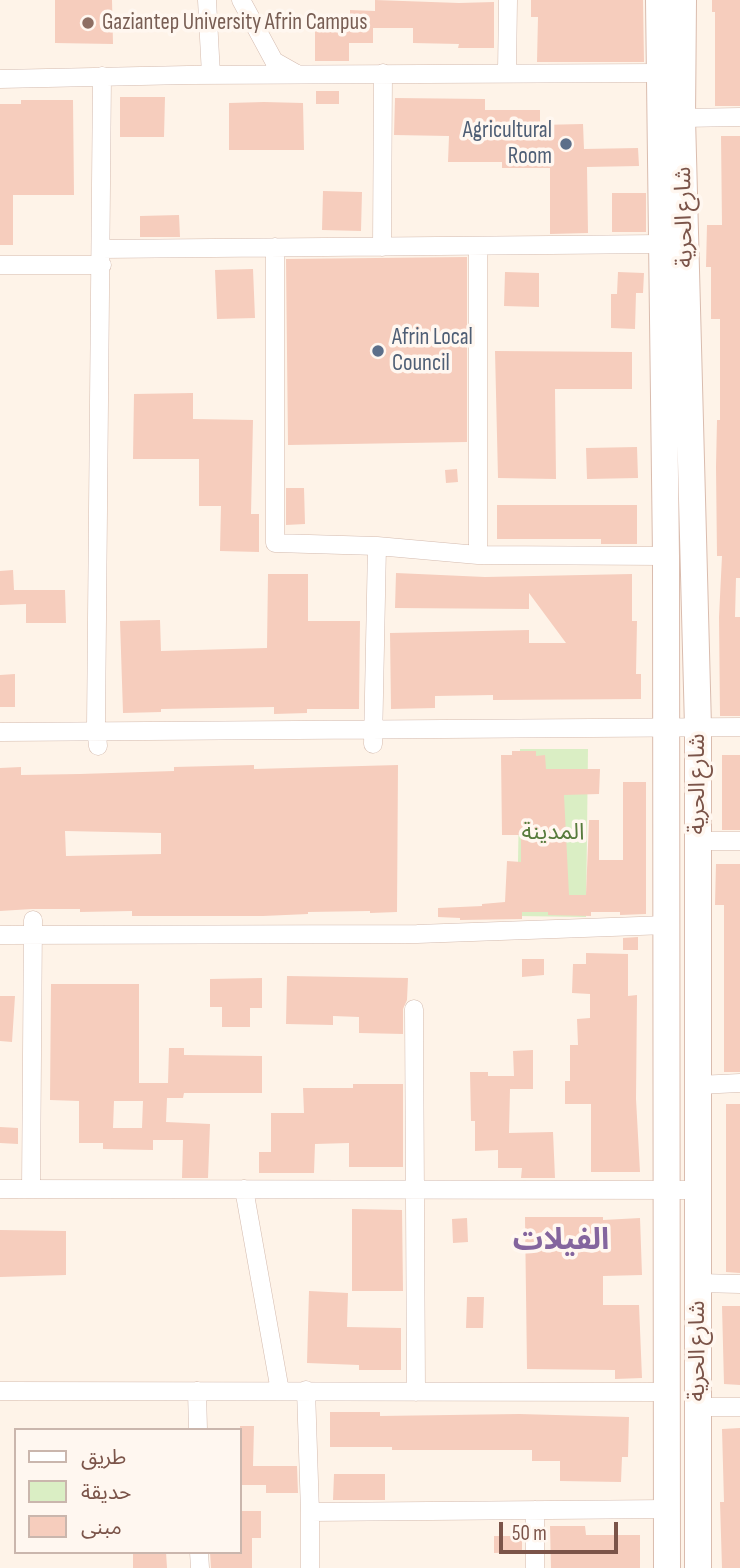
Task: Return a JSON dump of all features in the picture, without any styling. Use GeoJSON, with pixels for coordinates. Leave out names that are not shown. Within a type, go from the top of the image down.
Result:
{"type":"FeatureCollection","features":[{"type":"Feature","properties":{"kind":"main road","name":"شارع الحرية"},"geometry":{"type":"LineString","coordinates":[[659,0],[660,73],[673,178],[698,727],[698,1568]]}},
{"type":"Feature","properties":{"kind":"main road","name":"شارع الحرية"},"geometry":{"type":"LineString","coordinates":[[667,1568],[666,556],[662,244],[682,118],[683,0]]}},
{"type":"Feature","properties":{"kind":"street"},"geometry":{"type":"LineString","coordinates":[[207,0],[211,75]]}},
{"type":"Feature","properties":{"kind":"street"},"geometry":{"type":"LineString","coordinates":[[241,0],[274,61],[297,74]]}},
{"type":"Feature","properties":{"kind":"street"},"geometry":{"type":"LineString","coordinates":[[507,72],[508,0]]}},
{"type":"Feature","properties":{"kind":"street"},"geometry":{"type":"LineString","coordinates":[[382,247],[383,73]]}},
{"type":"Feature","properties":{"kind":"street"},"geometry":{"type":"LineString","coordinates":[[0,79],[383,73],[660,73]]}},
{"type":"Feature","properties":{"kind":"street"},"geometry":{"type":"LineString","coordinates":[[98,738],[102,76]]}},
{"type":"Feature","properties":{"kind":"street"},"geometry":{"type":"LineString","coordinates":[[682,118],[740,117]]}},
{"type":"Feature","properties":{"kind":"street"},"geometry":{"type":"LineString","coordinates":[[0,265],[275,247],[662,244]]}},
{"type":"Feature","properties":{"kind":"street"},"geometry":{"type":"LineString","coordinates":[[478,246],[478,555]]}},
{"type":"Feature","properties":{"kind":"street"},"geometry":{"type":"LineString","coordinates":[[275,247],[275,543],[377,546],[478,555],[666,556]]}},
{"type":"Feature","properties":{"kind":"street"},"geometry":{"type":"LineString","coordinates":[[373,736],[377,546]]}},
{"type":"Feature","properties":{"kind":"street"},"geometry":{"type":"LineString","coordinates":[[0,732],[98,738],[373,736],[740,727]]}},
{"type":"Feature","properties":{"kind":"street"},"geometry":{"type":"LineString","coordinates":[[698,841],[740,841]]}},
{"type":"Feature","properties":{"kind":"street"},"geometry":{"type":"LineString","coordinates":[[0,935],[33,928],[417,934],[667,925]]}},
{"type":"Feature","properties":{"kind":"street"},"geometry":{"type":"LineString","coordinates":[[31,1189],[33,928]]}},
{"type":"Feature","properties":{"kind":"street"},"geometry":{"type":"LineString","coordinates":[[414,1009],[416,1392]]}},
{"type":"Feature","properties":{"kind":"street"},"geometry":{"type":"LineString","coordinates":[[698,1085],[740,1083]]}},
{"type":"Feature","properties":{"kind":"street"},"geometry":{"type":"LineString","coordinates":[[0,1189],[698,1189]]}},
{"type":"Feature","properties":{"kind":"street"},"geometry":{"type":"LineString","coordinates":[[244,1189],[280,1391]]}},
{"type":"Feature","properties":{"kind":"street"},"geometry":{"type":"LineString","coordinates":[[698,1283],[740,1284]]}},
{"type":"Feature","properties":{"kind":"street"},"geometry":{"type":"LineString","coordinates":[[306,1390],[310,1568]]}},
{"type":"Feature","properties":{"kind":"street"},"geometry":{"type":"LineString","coordinates":[[0,1391],[666,1392]]}},
{"type":"Feature","properties":{"kind":"street"},"geometry":{"type":"LineString","coordinates":[[197,1391],[198,1428]]}},
{"type":"Feature","properties":{"kind":"street"},"geometry":{"type":"LineString","coordinates":[[698,1407],[740,1407]]}},
{"type":"Feature","properties":{"kind":"street"},"geometry":{"type":"LineString","coordinates":[[310,1512],[668,1509]]}},
{"type":"Feature","properties":{"kind":"street"},"geometry":{"type":"LineString","coordinates":[[535,1510],[536,1568]]}},
{"type":"Feature","properties":{"kind":"green space","name":"المدينة"},"geometry":{"type":"Polygon","coordinates":[[[520,749],[588,749],[586,917],[517,916],[520,749]]]}},
{"type":"Feature","properties":{"kind":"building"},"geometry":{"type":"Polygon","coordinates":[[[55,0],[112,0],[113,44],[55,43],[55,0]]]}},
{"type":"Feature","properties":{"kind":"building"},"geometry":{"type":"Polygon","coordinates":[[[375,0],[494,2],[494,48],[458,48],[459,44],[413,43],[413,28],[373,28],[373,43],[349,43],[349,61],[315,61],[315,18],[350,18],[350,10],[375,11],[375,0]]]}},
{"type":"Feature","properties":{"kind":"building"},"geometry":{"type":"Polygon","coordinates":[[[531,0],[643,0],[644,62],[537,62],[538,17],[531,17],[531,0]]]}},
{"type":"Feature","properties":{"kind":"building"},"geometry":{"type":"Polygon","coordinates":[[[712,0],[740,0],[740,106],[715,106],[715,12],[712,12],[712,0]]]}},
{"type":"Feature","properties":{"kind":"building"},"geometry":{"type":"Polygon","coordinates":[[[316,91],[339,91],[339,104],[316,104],[316,91]]]}},
{"type":"Feature","properties":{"kind":"building"},"geometry":{"type":"Polygon","coordinates":[[[120,97],[165,97],[164,137],[120,137],[120,97]]]}},
{"type":"Feature","properties":{"kind":"building"},"geometry":{"type":"Polygon","coordinates":[[[395,98],[485,99],[485,110],[540,110],[540,125],[583,124],[584,149],[638,148],[639,166],[587,167],[588,233],[550,234],[550,168],[502,168],[502,162],[448,162],[449,136],[394,135],[395,98]]]}},
{"type":"Feature","properties":{"kind":"building"},"geometry":{"type":"Polygon","coordinates":[[[21,100],[73,100],[74,195],[13,195],[13,245],[0,245],[0,104],[21,104],[21,100]]]}},
{"type":"Feature","properties":{"kind":"building"},"geometry":{"type":"Polygon","coordinates":[[[229,103],[303,103],[304,150],[229,150],[229,103]]]}},
{"type":"Feature","properties":{"kind":"building"},"geometry":{"type":"Polygon","coordinates":[[[721,136],[740,136],[740,578],[736,578],[735,617],[740,617],[740,716],[720,716],[719,617],[722,556],[717,556],[716,467],[717,420],[720,420],[720,319],[711,319],[711,267],[706,267],[707,225],[722,225],[721,136]]]}},
{"type":"Feature","properties":{"kind":"building"},"geometry":{"type":"Polygon","coordinates":[[[323,191],[362,192],[361,231],[322,230],[323,191]]]}},
{"type":"Feature","properties":{"kind":"building"},"geometry":{"type":"Polygon","coordinates":[[[612,193],[646,193],[646,232],[612,232],[612,193]]]}},
{"type":"Feature","properties":{"kind":"building"},"geometry":{"type":"Polygon","coordinates":[[[179,215],[180,237],[140,237],[140,216],[179,215]]]}},
{"type":"Feature","properties":{"kind":"building","name":"Afrin Local Council"},"geometry":{"type":"Polygon","coordinates":[[[467,257],[467,442],[288,445],[286,259],[467,257]]]}},
{"type":"Feature","properties":{"kind":"building"},"geometry":{"type":"Polygon","coordinates":[[[253,269],[255,318],[217,319],[215,270],[253,269]]]}},
{"type":"Feature","properties":{"kind":"building"},"geometry":{"type":"Polygon","coordinates":[[[505,272],[539,273],[539,307],[504,306],[505,272]]]}},
{"type":"Feature","properties":{"kind":"building"},"geometry":{"type":"Polygon","coordinates":[[[618,272],[644,273],[643,293],[636,293],[635,329],[611,328],[611,294],[617,294],[618,272]]]}},
{"type":"Feature","properties":{"kind":"building"},"geometry":{"type":"Polygon","coordinates":[[[495,351],[632,352],[632,389],[555,389],[556,479],[498,478],[495,351]]]}},
{"type":"Feature","properties":{"kind":"building"},"geometry":{"type":"Polygon","coordinates":[[[193,393],[193,419],[253,420],[251,514],[259,514],[259,552],[220,551],[221,506],[199,506],[199,459],[133,459],[134,394],[193,393]]]}},
{"type":"Feature","properties":{"kind":"building"},"geometry":{"type":"Polygon","coordinates":[[[637,447],[638,478],[587,479],[586,448],[637,447]]]}},
{"type":"Feature","properties":{"kind":"building"},"geometry":{"type":"Polygon","coordinates":[[[457,469],[458,482],[446,483],[445,470],[457,469]]]}},
{"type":"Feature","properties":{"kind":"building"},"geometry":{"type":"Polygon","coordinates":[[[286,488],[304,488],[305,524],[286,525],[286,488]]]}},
{"type":"Feature","properties":{"kind":"building"},"geometry":{"type":"Polygon","coordinates":[[[497,505],[637,505],[637,544],[601,544],[601,539],[497,539],[497,505]]]}},
{"type":"Feature","properties":{"kind":"building"},"geometry":{"type":"Polygon","coordinates":[[[13,570],[14,590],[65,590],[66,623],[26,623],[26,604],[0,605],[0,571],[13,570]]]}},
{"type":"Feature","properties":{"kind":"building"},"geometry":{"type":"Polygon","coordinates":[[[396,573],[485,577],[632,574],[632,621],[637,621],[636,674],[641,674],[641,699],[493,700],[493,695],[435,696],[435,708],[391,709],[390,633],[529,630],[529,643],[566,643],[529,593],[529,609],[395,608],[396,573]]]}},
{"type":"Feature","properties":{"kind":"building"},"geometry":{"type":"Polygon","coordinates":[[[268,574],[308,574],[308,621],[360,621],[359,709],[307,709],[307,713],[274,714],[274,707],[161,709],[161,712],[123,713],[120,621],[160,620],[161,651],[267,648],[268,574]]]}},
{"type":"Feature","properties":{"kind":"building"},"geometry":{"type":"Polygon","coordinates":[[[15,674],[15,707],[0,707],[0,675],[15,674]]]}},
{"type":"Feature","properties":{"kind":"building"},"geometry":{"type":"Polygon","coordinates":[[[512,751],[536,751],[536,756],[545,755],[546,769],[600,769],[599,794],[564,795],[569,895],[586,895],[589,820],[599,820],[599,860],[623,860],[623,782],[646,782],[646,914],[591,912],[591,916],[522,912],[522,919],[460,920],[438,917],[438,908],[505,902],[507,861],[521,862],[521,835],[502,835],[501,755],[512,755],[512,751]]]}},
{"type":"Feature","properties":{"kind":"building"},"geometry":{"type":"Polygon","coordinates":[[[722,755],[740,755],[740,830],[722,830],[722,755]]]}},
{"type":"Feature","properties":{"kind":"building"},"geometry":{"type":"Polygon","coordinates":[[[254,765],[254,769],[398,765],[397,912],[132,916],[132,911],[80,912],[80,909],[0,911],[0,768],[21,767],[21,775],[174,771],[174,767],[254,765]],[[65,831],[66,856],[161,854],[161,833],[65,831]]]}},
{"type":"Feature","properties":{"kind":"building"},"geometry":{"type":"Polygon","coordinates":[[[716,864],[740,864],[740,1072],[724,1072],[724,905],[715,905],[716,864]]]}},
{"type":"Feature","properties":{"kind":"building"},"geometry":{"type":"Polygon","coordinates":[[[638,937],[638,950],[623,950],[623,938],[638,937]]]}},
{"type":"Feature","properties":{"kind":"building"},"geometry":{"type":"Polygon","coordinates":[[[586,953],[628,954],[628,996],[637,995],[636,1099],[640,1172],[591,1172],[591,1104],[565,1104],[565,1081],[570,1081],[570,1045],[578,1045],[577,1019],[590,1018],[590,994],[572,993],[573,964],[586,964],[586,953]]]}},
{"type":"Feature","properties":{"kind":"building"},"geometry":{"type":"Polygon","coordinates":[[[522,959],[544,959],[544,975],[522,977],[522,959]]]}},
{"type":"Feature","properties":{"kind":"building"},"geometry":{"type":"Polygon","coordinates":[[[287,976],[408,978],[407,1000],[403,1009],[403,1034],[359,1033],[359,1017],[333,1016],[333,1025],[286,1024],[287,976]]]}},
{"type":"Feature","properties":{"kind":"building"},"geometry":{"type":"Polygon","coordinates":[[[262,978],[262,1008],[250,1008],[250,1027],[222,1027],[222,1007],[210,1007],[210,979],[262,978]]]}},
{"type":"Feature","properties":{"kind":"building"},"geometry":{"type":"Polygon","coordinates":[[[51,984],[139,984],[139,1083],[168,1083],[169,1048],[184,1048],[184,1055],[262,1056],[262,1093],[184,1093],[183,1098],[167,1098],[166,1122],[210,1124],[208,1178],[182,1178],[183,1140],[153,1140],[153,1150],[103,1149],[103,1143],[79,1143],[79,1101],[50,1100],[51,984]],[[114,1101],[113,1128],[142,1128],[143,1101],[114,1101]]]}},
{"type":"Feature","properties":{"kind":"building"},"geometry":{"type":"Polygon","coordinates":[[[0,996],[15,996],[12,1042],[0,1041],[0,996]]]}},
{"type":"Feature","properties":{"kind":"building"},"geometry":{"type":"Polygon","coordinates":[[[533,1050],[533,1089],[510,1089],[509,1133],[553,1132],[555,1178],[521,1178],[522,1168],[498,1168],[498,1150],[475,1151],[470,1072],[488,1072],[488,1076],[514,1076],[513,1051],[533,1050]]]}},
{"type":"Feature","properties":{"kind":"building"},"geometry":{"type":"Polygon","coordinates":[[[353,1084],[403,1084],[403,1167],[349,1167],[349,1143],[315,1144],[314,1173],[259,1173],[259,1152],[271,1152],[271,1113],[304,1113],[303,1088],[353,1088],[353,1084]]]}},
{"type":"Feature","properties":{"kind":"building"},"geometry":{"type":"Polygon","coordinates":[[[726,1104],[740,1104],[740,1273],[726,1272],[726,1104]]]}},
{"type":"Feature","properties":{"kind":"building"},"geometry":{"type":"Polygon","coordinates":[[[0,1127],[18,1128],[18,1144],[0,1143],[0,1127]]]}},
{"type":"Feature","properties":{"kind":"building"},"geometry":{"type":"Polygon","coordinates":[[[352,1209],[402,1210],[403,1291],[352,1291],[352,1209]]]}},
{"type":"Feature","properties":{"kind":"building"},"geometry":{"type":"Polygon","coordinates":[[[525,1217],[603,1217],[603,1220],[640,1218],[642,1275],[603,1276],[603,1305],[639,1305],[642,1378],[615,1379],[615,1370],[527,1369],[525,1217]]]}},
{"type":"Feature","properties":{"kind":"building"},"geometry":{"type":"Polygon","coordinates":[[[467,1218],[468,1242],[453,1243],[452,1219],[467,1218]]]}},
{"type":"Feature","properties":{"kind":"building"},"geometry":{"type":"Polygon","coordinates":[[[0,1230],[66,1231],[66,1275],[0,1277],[0,1230]]]}},
{"type":"Feature","properties":{"kind":"building"},"geometry":{"type":"Polygon","coordinates":[[[309,1291],[348,1293],[347,1327],[401,1328],[401,1370],[359,1370],[359,1365],[307,1363],[309,1291]]]}},
{"type":"Feature","properties":{"kind":"building"},"geometry":{"type":"Polygon","coordinates":[[[467,1297],[484,1297],[483,1328],[466,1328],[467,1297]]]}},
{"type":"Feature","properties":{"kind":"building"},"geometry":{"type":"Polygon","coordinates":[[[722,1306],[740,1306],[740,1385],[724,1384],[722,1306]]]}},
{"type":"Feature","properties":{"kind":"building"},"geometry":{"type":"Polygon","coordinates":[[[330,1412],[380,1412],[380,1416],[519,1414],[629,1417],[628,1457],[622,1457],[621,1482],[560,1481],[560,1461],[532,1461],[532,1450],[330,1447],[330,1412]]]}},
{"type":"Feature","properties":{"kind":"building"},"geometry":{"type":"Polygon","coordinates":[[[254,1426],[253,1466],[297,1466],[298,1493],[266,1493],[266,1485],[242,1485],[240,1428],[254,1426]]]}},
{"type":"Feature","properties":{"kind":"building"},"geometry":{"type":"Polygon","coordinates":[[[740,1428],[740,1568],[722,1568],[722,1429],[740,1428]]]}},
{"type":"Feature","properties":{"kind":"building"},"geometry":{"type":"Polygon","coordinates":[[[334,1474],[385,1474],[385,1500],[333,1500],[334,1474]]]}},
{"type":"Feature","properties":{"kind":"building"},"geometry":{"type":"Polygon","coordinates":[[[242,1511],[261,1511],[261,1538],[252,1538],[252,1568],[211,1568],[210,1554],[242,1554],[242,1511]]]}},
{"type":"Feature","properties":{"kind":"building"},"geometry":{"type":"Polygon","coordinates":[[[550,1526],[585,1526],[586,1535],[640,1535],[640,1568],[551,1568],[550,1526]]]}},
{"type":"Feature","properties":{"kind":"building"},"geometry":{"type":"Polygon","coordinates":[[[494,1536],[522,1536],[522,1552],[494,1553],[494,1536]]]}},
{"type":"Feature","properties":{"kind":"building"},"geometry":{"type":"Polygon","coordinates":[[[133,1554],[166,1554],[167,1568],[133,1568],[133,1554]]]}},
{"type":"Feature","properties":{"kind":"place","name":"Gaziantep University Afrin Campus"},"geometry":{"type":"Point","coordinates":[88,23]}},
{"type":"Feature","properties":{"kind":"place","name":"Agricultural Room"},"geometry":{"type":"Point","coordinates":[566,144]}},
{"type":"Feature","properties":{"kind":"place","name":"Afrin Local Council"},"geometry":{"type":"Point","coordinates":[378,351]}},
{"type":"Feature","properties":{"kind":"district","name":"الفيلات"},"geometry":{"type":"Point","coordinates":[561,1241]}}]}
